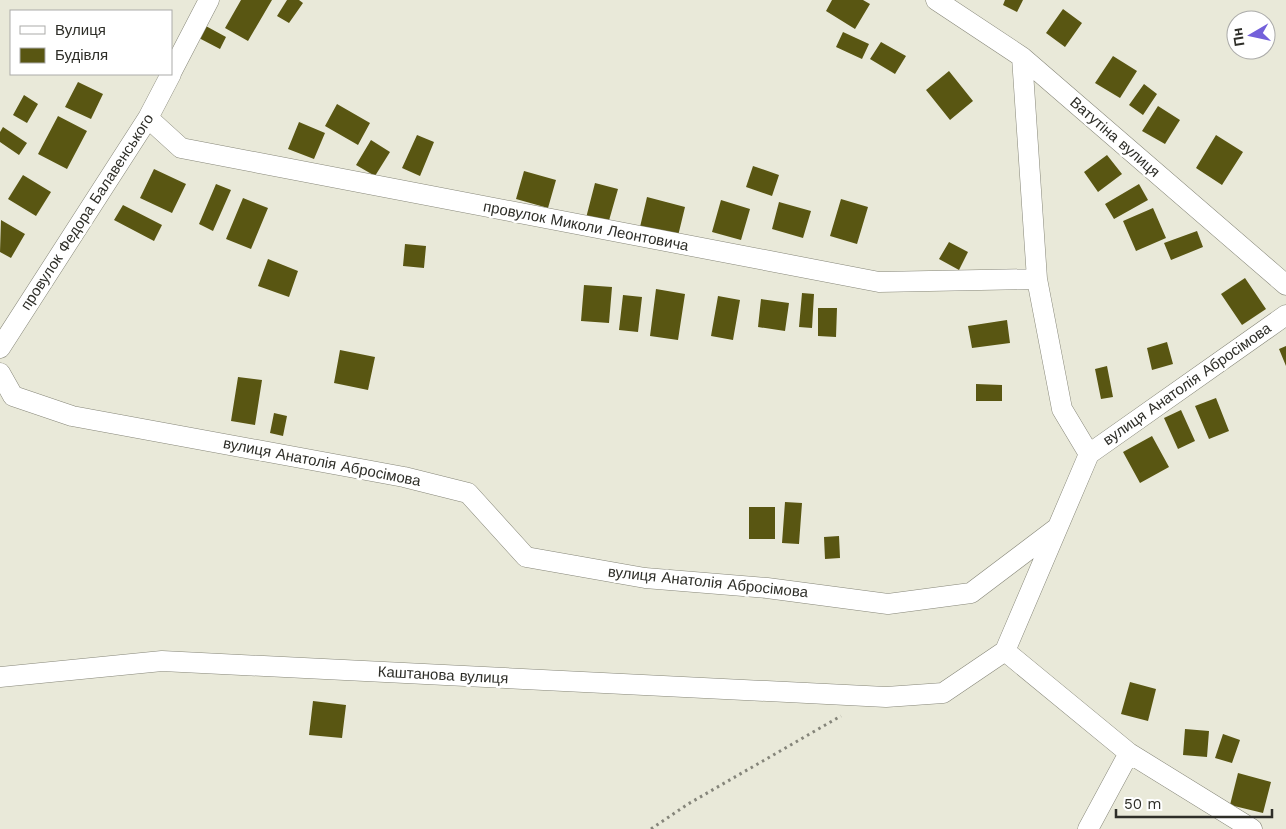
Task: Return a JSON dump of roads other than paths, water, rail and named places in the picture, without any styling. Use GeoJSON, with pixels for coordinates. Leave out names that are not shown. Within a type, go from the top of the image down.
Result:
{"type":"FeatureCollection","features":[{"type":"Feature","properties":{"kind":"street","name":"провулок Федора Балавенського"},"geometry":{"type":"LineString","coordinates":[[172,71],[209,0]]}},
{"type":"Feature","properties":{"kind":"street","name":"Ватутіна вулиця"},"geometry":{"type":"LineString","coordinates":[[936,0],[1022,57],[1286,285]]}},
{"type":"Feature","properties":{"kind":"street"},"geometry":{"type":"LineString","coordinates":[[1022,57],[1038,279],[1062,409],[1089,454],[1005,651],[1129,753],[1252,829]]}},
{"type":"Feature","properties":{"kind":"street","name":"провулок Федора Балавенського"},"geometry":{"type":"LineString","coordinates":[[0,348],[148,118],[170,75]]}},
{"type":"Feature","properties":{"kind":"street","name":"провулок Миколи Леонтовича"},"geometry":{"type":"LineString","coordinates":[[148,118],[180,148],[879,282],[1038,279]]}},
{"type":"Feature","properties":{"kind":"street","name":"вулиця Анатолія Абросімова"},"geometry":{"type":"LineString","coordinates":[[1089,454],[1286,315]]}},
{"type":"Feature","properties":{"kind":"street","name":"вулиця Анатолія Абросімова"},"geometry":{"type":"LineString","coordinates":[[0,373],[13,396],[72,416],[404,477],[468,493],[526,557],[645,578],[767,588],[888,604],[971,592],[1057,528]]}},
{"type":"Feature","properties":{"kind":"street","name":"Каштанова вулиця"},"geometry":{"type":"LineString","coordinates":[[0,677],[162,661],[886,697],[943,693],[1005,651]]}},
{"type":"Feature","properties":{"kind":"street"},"geometry":{"type":"LineString","coordinates":[[1088,829],[1129,753]]}}]}
